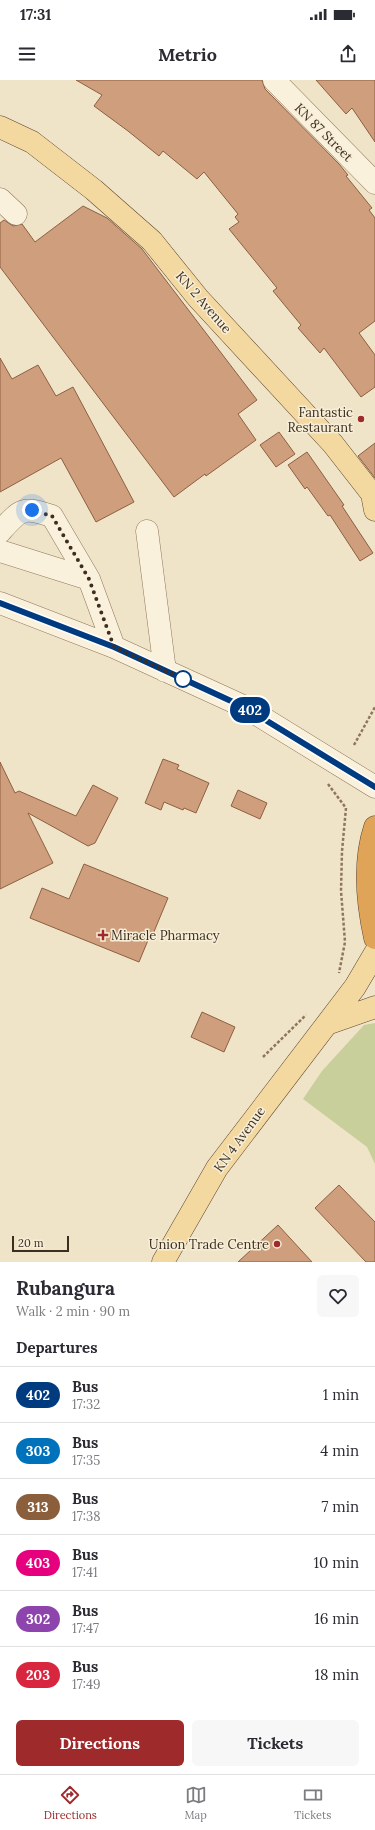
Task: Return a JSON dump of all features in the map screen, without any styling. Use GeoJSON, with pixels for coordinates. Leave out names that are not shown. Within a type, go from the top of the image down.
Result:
{"type":"FeatureCollection","features":[{"type":"Feature","properties":{"kind":"highway"},"geometry":{"type":"LineString","coordinates":[[375,827],[370,843],[367,889],[375,938]]}},
{"type":"Feature","properties":{"kind":"main road","name":"KN 2 Avenue"},"geometry":{"type":"LineString","coordinates":[[0,127],[32,142],[94,190],[152,241],[198,298],[333,444],[372,494],[375,510]]}},
{"type":"Feature","properties":{"kind":"main road","name":"KN 4 Avenue"},"geometry":{"type":"LineString","coordinates":[[163,1262],[217,1168],[355,986],[375,953]]}},
{"type":"Feature","properties":{"kind":"main road"},"geometry":{"type":"LineString","coordinates":[[327,1024],[375,1007]]}},
{"type":"Feature","properties":{"kind":"street","name":"KN 87 Street"},"geometry":{"type":"LineString","coordinates":[[274,80],[375,183]]}},
{"type":"Feature","properties":{"kind":"street"},"geometry":{"type":"LineString","coordinates":[[0,199],[16,214]]}},
{"type":"Feature","properties":{"kind":"street"},"geometry":{"type":"LineString","coordinates":[[0,532],[17,513],[32,510],[52,516],[89,579],[114,647]]}},
{"type":"Feature","properties":{"kind":"street"},"geometry":{"type":"LineString","coordinates":[[147,530],[165,670]]}},
{"type":"Feature","properties":{"kind":"street"},"geometry":{"type":"LineString","coordinates":[[0,551],[89,579]]}},
{"type":"Feature","properties":{"kind":"street"},"geometry":{"type":"LineString","coordinates":[[0,603],[114,647],[244,707],[375,787]]}},
{"type":"Feature","properties":{"kind":"path"},"geometry":{"type":"LineString","coordinates":[[354,745],[375,707]]}},
{"type":"Feature","properties":{"kind":"path"},"geometry":{"type":"LineString","coordinates":[[328,784],[346,808],[342,851],[341,891],[345,942],[338,974]]}},
{"type":"Feature","properties":{"kind":"green space"},"geometry":{"type":"Polygon","coordinates":[[[375,1023],[375,1164],[367,1147],[303,1099],[322,1071],[364,1025],[375,1023]]]}},
{"type":"Feature","properties":{"kind":"building"},"geometry":{"type":"Polygon","coordinates":[[[76,80],[262,80],[265,89],[339,164],[348,175],[346,176],[372,208],[369,210],[375,218],[375,321],[359,333],[375,355],[375,387],[361,397],[324,348],[320,353],[298,328],[301,325],[273,291],[277,288],[229,229],[239,222],[235,217],[238,214],[204,172],[197,179],[163,151],[159,156],[94,106],[102,95],[76,80]]]}},
{"type":"Feature","properties":{"kind":"building"},"geometry":{"type":"Polygon","coordinates":[[[316,80],[375,80],[375,142],[352,108],[346,114],[316,80]]]}},
{"type":"Feature","properties":{"kind":"building"},"geometry":{"type":"Polygon","coordinates":[[[83,206],[107,218],[142,249],[257,400],[238,414],[256,440],[174,497],[0,267],[0,223],[4,220],[13,226],[22,224],[35,242],[83,206]]]}},
{"type":"Feature","properties":{"kind":"building"},"geometry":{"type":"Polygon","coordinates":[[[0,358],[12,379],[38,365],[56,396],[73,387],[134,502],[96,522],[61,458],[0,492],[0,358]]]}},
{"type":"Feature","properties":{"kind":"building"},"geometry":{"type":"Polygon","coordinates":[[[279,432],[295,454],[276,467],[260,445],[279,432]]]}},
{"type":"Feature","properties":{"kind":"building"},"geometry":{"type":"Polygon","coordinates":[[[375,443],[375,478],[358,456],[375,443]]]}},
{"type":"Feature","properties":{"kind":"building"},"geometry":{"type":"Polygon","coordinates":[[[307,452],[344,505],[342,506],[373,553],[360,561],[330,515],[328,516],[307,487],[305,489],[288,465],[307,452]]]}},
{"type":"Feature","properties":{"kind":"building"},"geometry":{"type":"Polygon","coordinates":[[[163,759],[179,765],[177,769],[209,783],[196,813],[184,808],[183,810],[164,802],[161,810],[145,803],[163,759]]]}},
{"type":"Feature","properties":{"kind":"building"},"geometry":{"type":"Polygon","coordinates":[[[0,762],[15,793],[19,791],[76,816],[93,785],[118,798],[95,843],[88,846],[28,813],[53,863],[0,889],[0,762]]]}},
{"type":"Feature","properties":{"kind":"building"},"geometry":{"type":"Polygon","coordinates":[[[238,790],[267,803],[260,819],[231,806],[238,790]]]}},
{"type":"Feature","properties":{"kind":"building"},"geometry":{"type":"Polygon","coordinates":[[[84,864],[168,898],[139,962],[30,918],[42,888],[69,899],[84,864]]]}},
{"type":"Feature","properties":{"kind":"building"},"geometry":{"type":"Polygon","coordinates":[[[202,1012],[235,1027],[224,1052],[191,1037],[202,1012]]]}},
{"type":"Feature","properties":{"kind":"building"},"geometry":{"type":"Polygon","coordinates":[[[339,1185],[375,1222],[375,1262],[366,1262],[315,1208],[339,1185]]]}},
{"type":"Feature","properties":{"kind":"building","name":"Union Trade Centre"},"geometry":{"type":"Polygon","coordinates":[[[278,1225],[312,1262],[238,1262],[278,1225]]]}},
{"type":"Feature","properties":{"kind":"bus line","name":"402"},"geometry":{"type":"LineString","coordinates":[[0,603],[114,647],[244,707],[375,787]]}},
{"type":"Feature","properties":{"kind":"place","name":"Fantastic Restaurant"},"geometry":{"type":"Point","coordinates":[361,419]}},
{"type":"Feature","properties":{"kind":"place","name":"Miracle Pharmacy"},"geometry":{"type":"Point","coordinates":[103,935]}},
{"type":"Feature","properties":{"kind":"place","name":"Union Trade Centre"},"geometry":{"type":"Point","coordinates":[277,1244]}},
{"type":"Feature","properties":{"kind":"route"},"geometry":{"type":"LineString","coordinates":[[32,510],[52,516],[89,579],[114,647],[183,679]]}}]}
